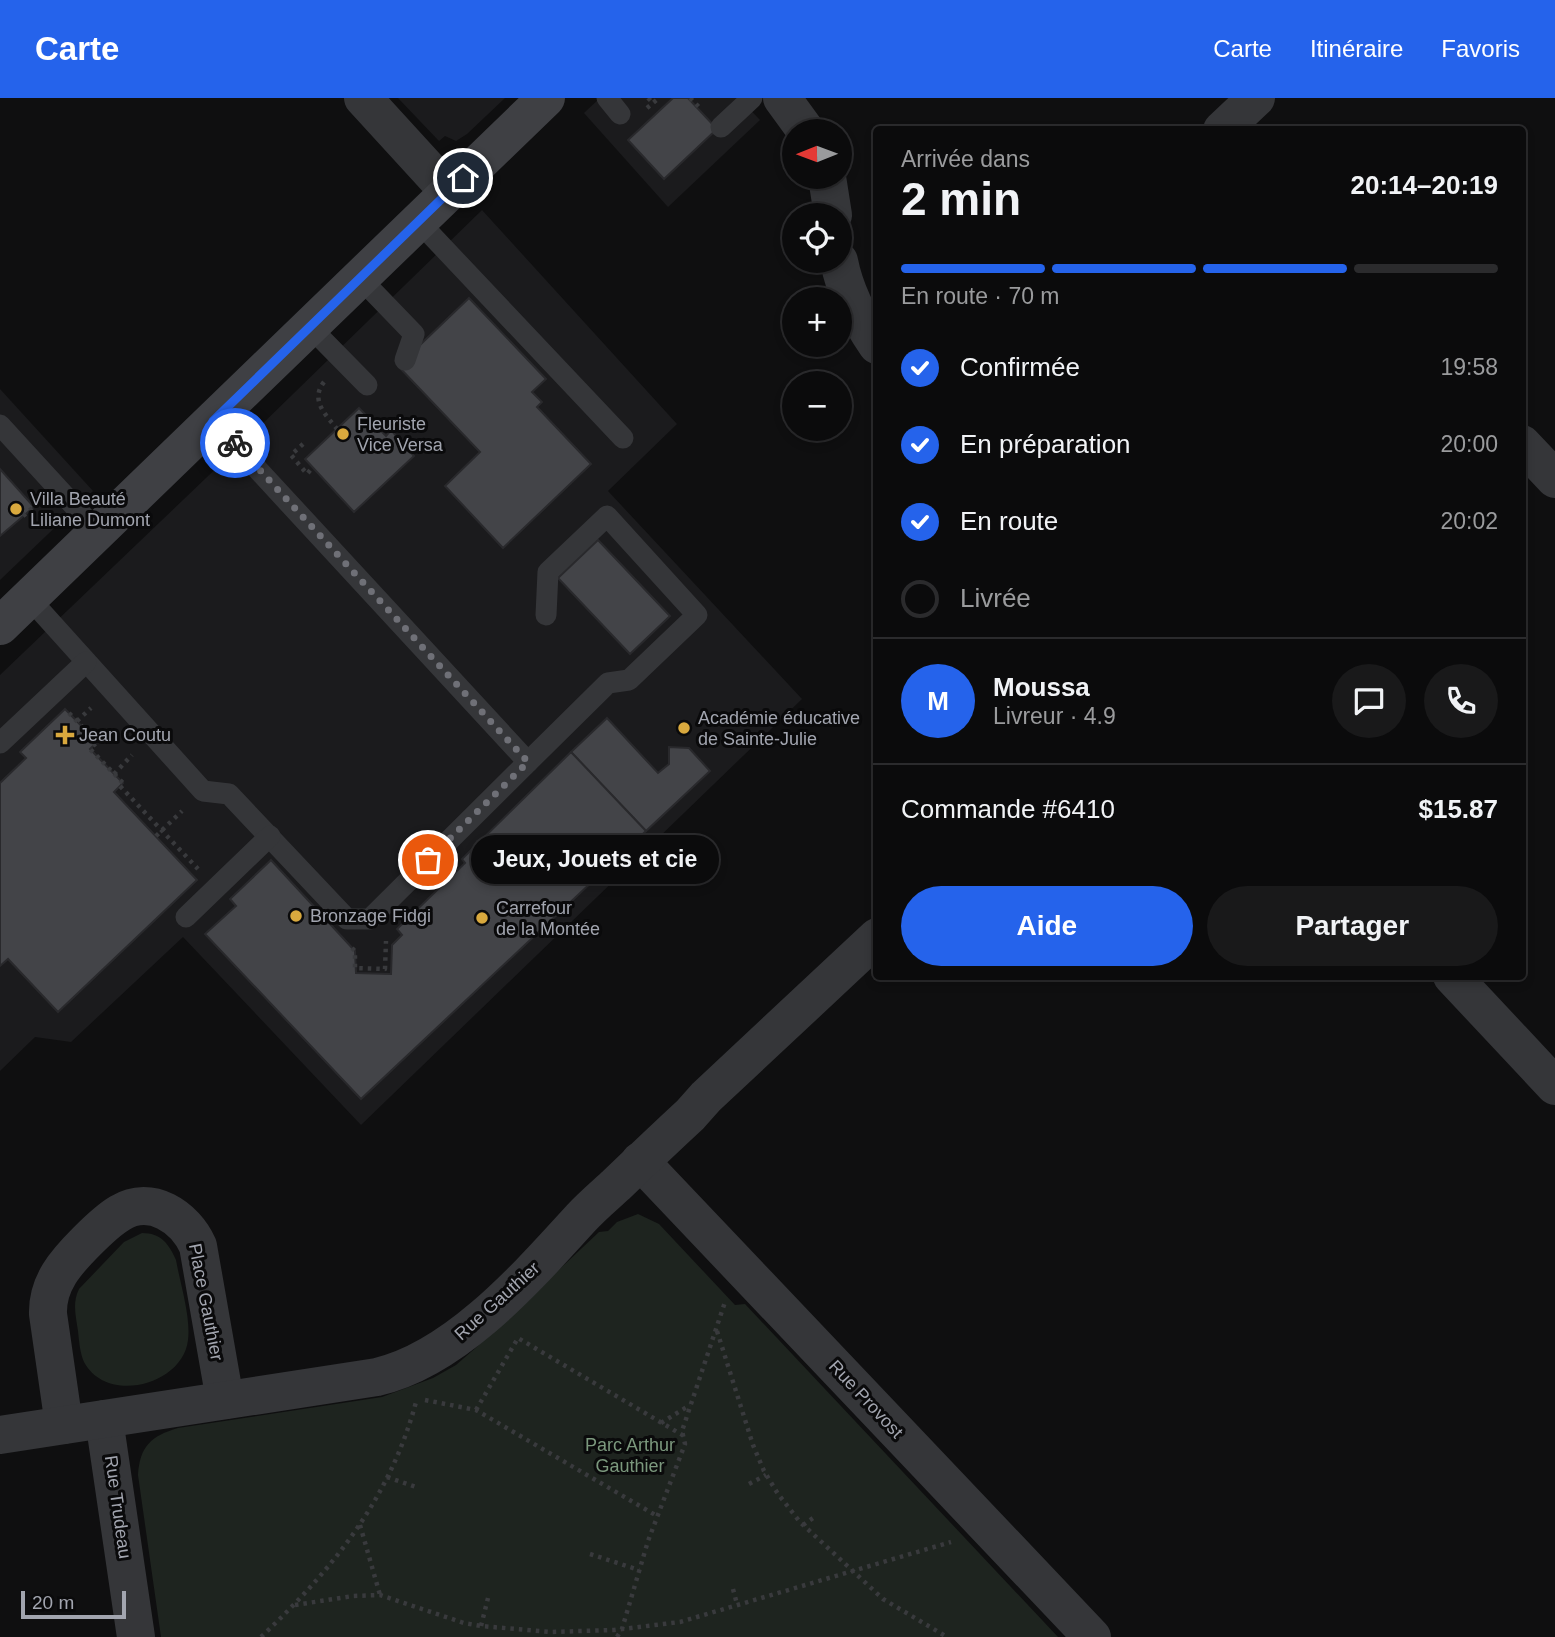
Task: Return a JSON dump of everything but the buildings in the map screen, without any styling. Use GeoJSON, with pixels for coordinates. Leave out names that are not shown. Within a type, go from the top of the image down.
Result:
{"type":"FeatureCollection","features":[{"type":"Feature","properties":{"kind":"street"},"geometry":{"type":"LineString","coordinates":[[363,98],[449,192]]}},
{"type":"Feature","properties":{"kind":"street"},"geometry":{"type":"LineString","coordinates":[[782,98],[797,119]]}},
{"type":"Feature","properties":{"kind":"street"},"geometry":{"type":"LineString","coordinates":[[1228,126],[1256,98]]}},
{"type":"Feature","properties":{"kind":"street"},"geometry":{"type":"LineString","coordinates":[[0,626],[419,222],[530,103]]}},
{"type":"Feature","properties":{"kind":"street"},"geometry":{"type":"LineString","coordinates":[[841,273],[851,302],[873,338]]}},
{"type":"Feature","properties":{"kind":"street"},"geometry":{"type":"LineString","coordinates":[[1526,448],[1555,479]]}},
{"type":"Feature","properties":{"kind":"street","name":"Rue Gauthier"},"geometry":{"type":"LineString","coordinates":[[0,1435],[377,1377],[426,1359],[478,1321],[562,1241],[582,1217],[640,1161],[873,941]]}},
{"type":"Feature","properties":{"kind":"street"},"geometry":{"type":"LineString","coordinates":[[1456,980],[1555,1086]]}},
{"type":"Feature","properties":{"kind":"street","name":"Rue Provost"},"geometry":{"type":"LineString","coordinates":[[640,1161],[1092,1637]]}},
{"type":"Feature","properties":{"kind":"street","name":"Place Gauthier"},"geometry":{"type":"LineString","coordinates":[[64,1425],[48,1314],[54,1282],[71,1257],[102,1227],[119,1213],[142,1205],[162,1210],[183,1222],[198,1246],[225,1400]]}},
{"type":"Feature","properties":{"kind":"street","name":"Rue Trudeau"},"geometry":{"type":"LineString","coordinates":[[104,1419],[136,1637]]}},
{"type":"Feature","properties":{"kind":"lane"},"geometry":{"type":"LineString","coordinates":[[721,127],[752,98]]}},
{"type":"Feature","properties":{"kind":"lane"},"geometry":{"type":"LineString","coordinates":[[419,222],[623,438]]}},
{"type":"Feature","properties":{"kind":"lane"},"geometry":{"type":"LineString","coordinates":[[360,278],[414,334],[405,360]]}},
{"type":"Feature","properties":{"kind":"lane"},"geometry":{"type":"LineString","coordinates":[[310,327],[367,385]]}},
{"type":"Feature","properties":{"kind":"lane"},"geometry":{"type":"LineString","coordinates":[[213,421],[528,762]]}},
{"type":"Feature","properties":{"kind":"lane"},"geometry":{"type":"LineString","coordinates":[[0,425],[98,531]]}},
{"type":"Feature","properties":{"kind":"lane"},"geometry":{"type":"LineString","coordinates":[[29,598],[203,791],[229,794],[347,919],[370,919],[608,683],[629,680],[696,615],[607,516],[548,572],[545,615]]}},
{"type":"Feature","properties":{"kind":"lane"},"geometry":{"type":"LineString","coordinates":[[0,743],[86,662]]}},
{"type":"Feature","properties":{"kind":"lane"},"geometry":{"type":"LineString","coordinates":[[186,917],[270,836]]}},
{"type":"Feature","properties":{"kind":"path"},"geometry":{"type":"LineString","coordinates":[[648,98],[653,103]]}},
{"type":"Feature","properties":{"kind":"path"},"geometry":{"type":"LineString","coordinates":[[328,377],[318,390],[318,402],[337,429]]}},
{"type":"Feature","properties":{"kind":"path"},"geometry":{"type":"LineString","coordinates":[[303,444],[291,455],[307,474],[313,468]]}},
{"type":"Feature","properties":{"kind":"path"},"geometry":{"type":"LineString","coordinates":[[23,516],[36,505]]}},
{"type":"Feature","properties":{"kind":"path"},"geometry":{"type":"LineString","coordinates":[[76,722],[95,705]]}},
{"type":"Feature","properties":{"kind":"path"},"geometry":{"type":"LineString","coordinates":[[65,709],[97,742],[90,748],[124,783],[120,786],[202,873]]}},
{"type":"Feature","properties":{"kind":"path"},"geometry":{"type":"LineString","coordinates":[[156,836],[162,830]]}},
{"type":"Feature","properties":{"kind":"path"},"geometry":{"type":"LineString","coordinates":[[617,1637],[622,1629],[657,1516],[685,1444],[682,1431],[717,1332],[719,1315],[729,1292]]}},
{"type":"Feature","properties":{"kind":"path"},"geometry":{"type":"LineString","coordinates":[[717,1332],[753,1445],[778,1494],[803,1525],[883,1599],[902,1613],[947,1637]]}},
{"type":"Feature","properties":{"kind":"path"},"geometry":{"type":"LineString","coordinates":[[476,1410],[518,1338],[684,1436]]}},
{"type":"Feature","properties":{"kind":"path"},"geometry":{"type":"LineString","coordinates":[[261,1637],[311,1588],[353,1538],[387,1477],[417,1399],[476,1410],[657,1516]]}},
{"type":"Feature","properties":{"kind":"path"},"geometry":{"type":"LineString","coordinates":[[661,1423],[691,1404]]}},
{"type":"Feature","properties":{"kind":"path"},"geometry":{"type":"LineString","coordinates":[[749,1484],[766,1475]]}},
{"type":"Feature","properties":{"kind":"path"},"geometry":{"type":"LineString","coordinates":[[387,1477],[419,1488]]}},
{"type":"Feature","properties":{"kind":"path"},"geometry":{"type":"LineString","coordinates":[[803,1525],[813,1518]]}},
{"type":"Feature","properties":{"kind":"path"},"geometry":{"type":"LineString","coordinates":[[295,1605],[352,1596],[380,1595],[443,1617],[481,1626],[550,1632],[622,1629],[680,1622],[965,1538],[984,1522]]}},
{"type":"Feature","properties":{"kind":"path"},"geometry":{"type":"LineString","coordinates":[[360,1524],[380,1595]]}},
{"type":"Feature","properties":{"kind":"path"},"geometry":{"type":"LineString","coordinates":[[590,1554],[639,1570]]}},
{"type":"Feature","properties":{"kind":"path"},"geometry":{"type":"LineString","coordinates":[[733,1589],[737,1604]]}},
{"type":"Feature","properties":{"kind":"path"},"geometry":{"type":"LineString","coordinates":[[481,1626],[488,1598]]}},
{"type":"Feature","properties":{"kind":"shaded area"},"geometry":{"type":"Polygon","coordinates":[[[398,98],[505,98],[467,134],[456,141],[445,136],[439,141],[398,98]]]}},
{"type":"Feature","properties":{"kind":"shaded area"},"geometry":{"type":"Polygon","coordinates":[[[600,98],[739,98],[760,120],[668,207],[584,113],[600,98]]]}},
{"type":"Feature","properties":{"kind":"shaded area"},"geometry":{"type":"Polygon","coordinates":[[[482,210],[677,424],[608,491],[802,699],[361,1125],[183,937],[71,1042],[35,1037],[0,1071],[0,675],[482,210]]]}},
{"type":"Feature","properties":{"kind":"shaded area"},"geometry":{"type":"Polygon","coordinates":[[[0,389],[93,491],[0,580],[0,389]]]}},
{"type":"Feature","properties":{"kind":"green space","name":"Parc Arthur Gauthier"},"geometry":{"type":"Polygon","coordinates":[[[638,1214],[659,1224],[735,1305],[745,1304],[1058,1637],[161,1637],[138,1475],[144,1449],[154,1439],[178,1428],[382,1397],[433,1378],[456,1365],[479,1345],[599,1232],[608,1231],[617,1222],[638,1214]]]}},
{"type":"Feature","properties":{"kind":"green space"},"geometry":{"type":"Polygon","coordinates":[[[142,1233],[164,1240],[176,1260],[189,1331],[183,1356],[173,1368],[159,1378],[126,1386],[109,1383],[95,1375],[84,1362],[79,1343],[76,1300],[79,1289],[124,1242],[142,1233]]]}},
{"type":"Feature","properties":{"kind":"way so far"},"geometry":{"type":"LineString","coordinates":[[235,443],[528,762],[428,860]]}},
{"type":"Feature","properties":{"kind":"place","name":"Fleuriste Vice Versa"},"geometry":{"type":"Point","coordinates":[343,434]}},
{"type":"Feature","properties":{"kind":"place","name":"Villa Beauté Liliane Dumont"},"geometry":{"type":"Point","coordinates":[16,509]}},
{"type":"Feature","properties":{"kind":"place","name":"Académie éducative de Sainte-Julie"},"geometry":{"type":"Point","coordinates":[684,728]}},
{"type":"Feature","properties":{"kind":"place","name":"Jean Coutu"},"geometry":{"type":"Point","coordinates":[65,735]}},
{"type":"Feature","properties":{"kind":"place","name":"Jeux, Jouets et cie"},"geometry":{"type":"Point","coordinates":[428,860]}},
{"type":"Feature","properties":{"kind":"place","name":"Bronzage Fidgi"},"geometry":{"type":"Point","coordinates":[296,916]}},
{"type":"Feature","properties":{"kind":"place","name":"Carrefour de la Montée"},"geometry":{"type":"Point","coordinates":[482,918]}},
{"type":"Feature","properties":{"kind":"route"},"geometry":{"type":"LineString","coordinates":[[235,443],[213,421],[463,178]]}}]}
